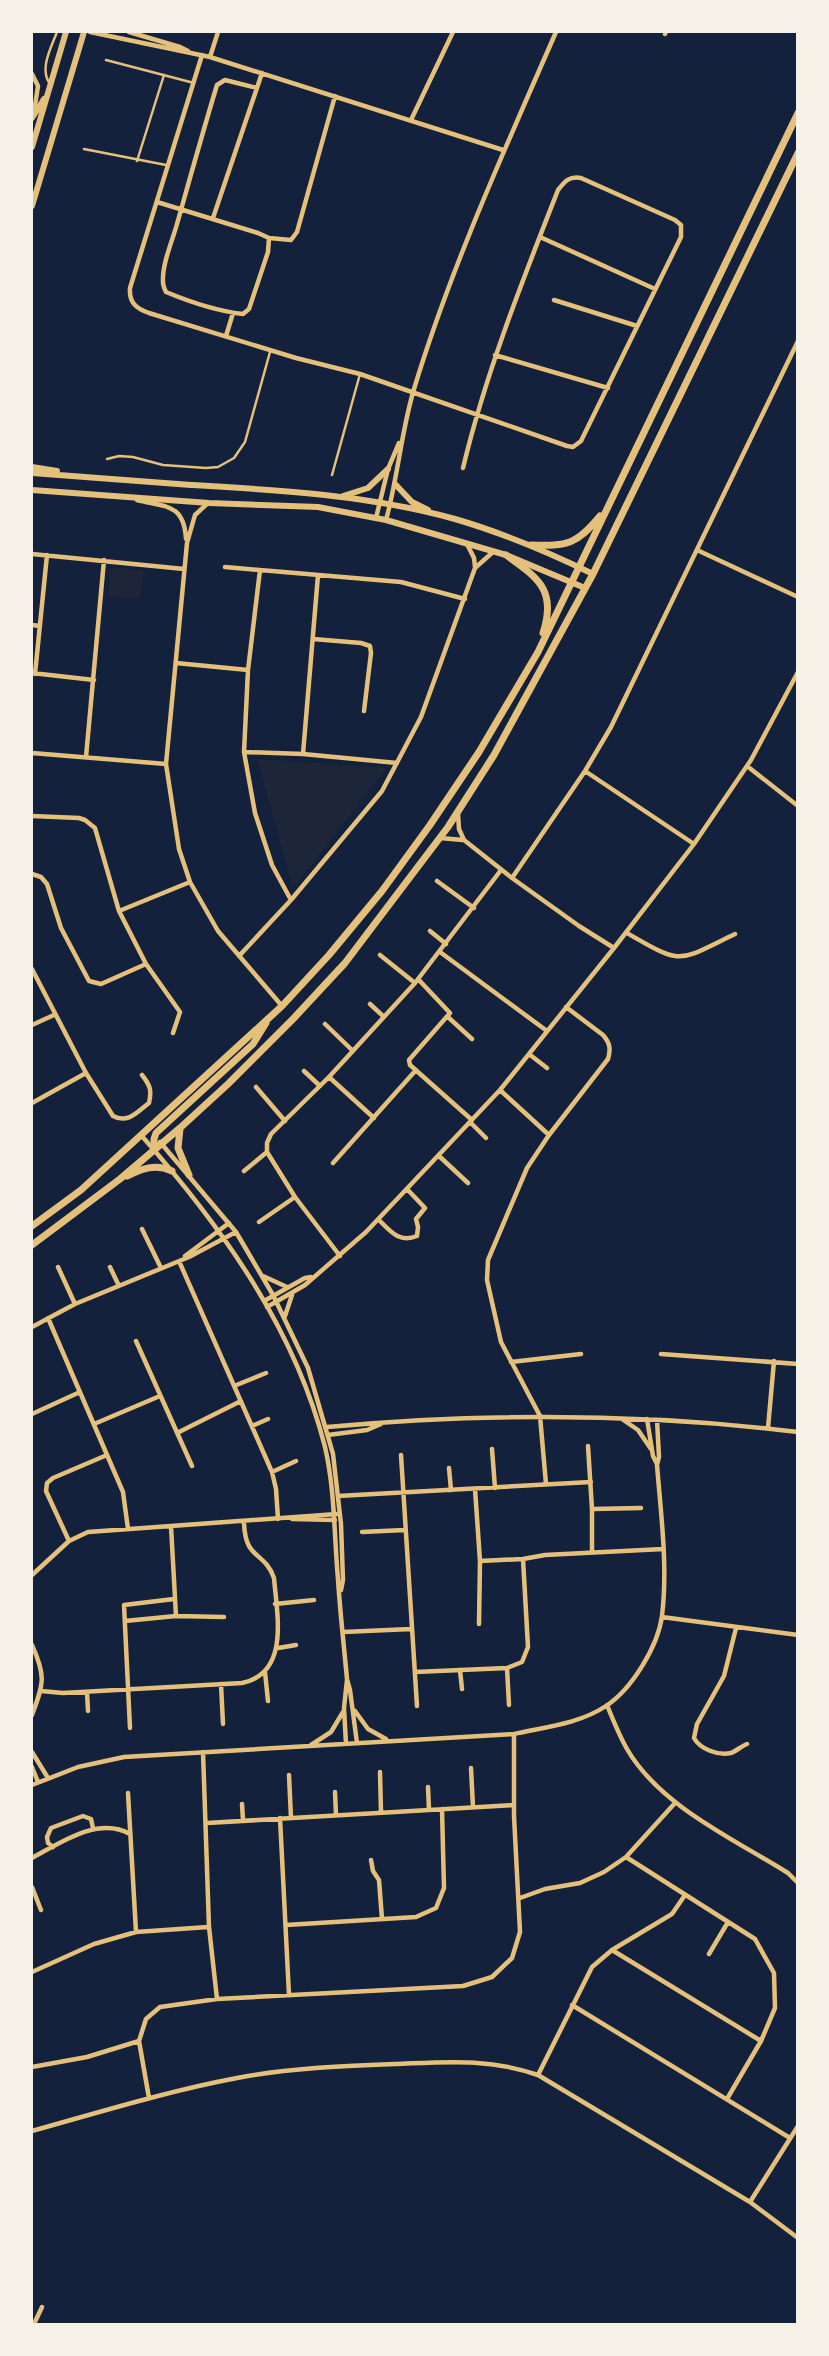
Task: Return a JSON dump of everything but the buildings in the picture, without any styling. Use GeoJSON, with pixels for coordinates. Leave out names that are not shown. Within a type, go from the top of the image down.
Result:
{"type":"FeatureCollection","features":[{"type":"Feature","properties":{"kind":"main road"},"geometry":{"type":"LineString","coordinates":[[32,1226],[80,1190],[282,1006],[382,891],[430,825],[479,752],[538,652],[796,118]]}},
{"type":"Feature","properties":{"kind":"main road"},"geometry":{"type":"LineString","coordinates":[[32,1245],[120,1179],[228,1084],[345,963],[458,812],[494,755],[593,574],[796,158]]}},
{"type":"Feature","properties":{"kind":"main road"},"geometry":{"type":"LineString","coordinates":[[531,545],[563,545],[578,540],[608,508]]}},
{"type":"Feature","properties":{"kind":"main road"},"geometry":{"type":"LineString","coordinates":[[506,555],[534,575],[545,589],[548,600],[545,627],[538,652]]}},
{"type":"Feature","properties":{"kind":"main road"},"geometry":{"type":"LineString","coordinates":[[154,1150],[155,1135],[253,1044],[268,1018]]}},
{"type":"Feature","properties":{"kind":"main road"},"geometry":{"type":"LineString","coordinates":[[180,1128],[178,1147],[189,1175]]}},
{"type":"Feature","properties":{"kind":"main road"},"geometry":{"type":"LineString","coordinates":[[120,1179],[150,1167],[172,1171]]}},
{"type":"Feature","properties":{"kind":"street"},"geometry":{"type":"LineString","coordinates":[[32,147],[66,32]]}},
{"type":"Feature","properties":{"kind":"street"},"geometry":{"type":"LineString","coordinates":[[32,206],[84,32]]}},
{"type":"Feature","properties":{"kind":"street"},"geometry":{"type":"LineString","coordinates":[[90,32],[210,57],[503,150]]}},
{"type":"Feature","properties":{"kind":"street"},"geometry":{"type":"LineString","coordinates":[[129,32],[180,47],[188,52]]}},
{"type":"Feature","properties":{"kind":"street"},"geometry":{"type":"LineString","coordinates":[[210,57],[218,32]]}},
{"type":"Feature","properties":{"kind":"street"},"geometry":{"type":"LineString","coordinates":[[411,120],[453,32]]}},
{"type":"Feature","properties":{"kind":"street"},"geometry":{"type":"LineString","coordinates":[[386,520],[412,393],[431,334],[503,150],[556,32]]}},
{"type":"Feature","properties":{"kind":"street"},"geometry":{"type":"LineString","coordinates":[[202,55],[130,288],[131,301],[140,310],[359,374],[476,415],[573,447],[581,441],[608,388],[681,237],[681,225],[582,178],[572,177],[565,181],[558,190],[495,355],[476,415],[463,468]]}},
{"type":"Feature","properties":{"kind":"street"},"geometry":{"type":"LineString","coordinates":[[213,218],[262,73]]}},
{"type":"Feature","properties":{"kind":"street"},"geometry":{"type":"LineString","coordinates":[[32,74],[38,86],[32,116]]}},
{"type":"Feature","properties":{"kind":"street"},"geometry":{"type":"LineString","coordinates":[[257,88],[225,80],[217,85],[181,208],[163,287],[166,292],[181,298],[243,314],[253,302],[270,244],[269,239]]}},
{"type":"Feature","properties":{"kind":"street"},"geometry":{"type":"LineString","coordinates":[[32,116],[47,95]]}},
{"type":"Feature","properties":{"kind":"street"},"geometry":{"type":"LineString","coordinates":[[157,202],[213,218],[269,239],[291,240],[297,232],[335,96]]}},
{"type":"Feature","properties":{"kind":"street"},"geometry":{"type":"LineString","coordinates":[[540,237],[655,289]]}},
{"type":"Feature","properties":{"kind":"street"},"geometry":{"type":"LineString","coordinates":[[554,300],[637,326]]}},
{"type":"Feature","properties":{"kind":"street"},"geometry":{"type":"LineString","coordinates":[[226,336],[233,313]]}},
{"type":"Feature","properties":{"kind":"street"},"geometry":{"type":"LineString","coordinates":[[512,878],[585,771],[615,719],[797,341]]}},
{"type":"Feature","properties":{"kind":"street"},"geometry":{"type":"LineString","coordinates":[[495,355],[608,388]]}},
{"type":"Feature","properties":{"kind":"street"},"geometry":{"type":"LineString","coordinates":[[376,518],[388,469],[402,436]]}},
{"type":"Feature","properties":{"kind":"street"},"geometry":{"type":"LineString","coordinates":[[32,467],[54,470],[65,475]]}},
{"type":"Feature","properties":{"kind":"street"},"geometry":{"type":"LineString","coordinates":[[338,497],[368,488],[388,469]]}},
{"type":"Feature","properties":{"kind":"street"},"geometry":{"type":"LineString","coordinates":[[32,472],[338,497],[390,505],[436,514],[531,545],[593,574]]}},
{"type":"Feature","properties":{"kind":"street"},"geometry":{"type":"LineString","coordinates":[[395,484],[412,502],[436,514]]}},
{"type":"Feature","properties":{"kind":"street"},"geometry":{"type":"LineString","coordinates":[[32,490],[209,503],[318,507],[386,520],[506,555],[585,588]]}},
{"type":"Feature","properties":{"kind":"street"},"geometry":{"type":"LineString","coordinates":[[123,496],[178,512],[183,519],[187,543]]}},
{"type":"Feature","properties":{"kind":"street"},"geometry":{"type":"LineString","coordinates":[[209,503],[195,514],[187,543],[166,764],[179,849],[190,881],[218,931],[282,1006]]}},
{"type":"Feature","properties":{"kind":"street"},"geometry":{"type":"LineString","coordinates":[[239,957],[291,900],[382,791],[398,763],[421,718],[465,600],[475,568],[474,558],[467,544]]}},
{"type":"Feature","properties":{"kind":"street"},"geometry":{"type":"LineString","coordinates":[[696,550],[797,597]]}},
{"type":"Feature","properties":{"kind":"street"},"geometry":{"type":"LineString","coordinates":[[475,568],[493,552]]}},
{"type":"Feature","properties":{"kind":"street"},"geometry":{"type":"LineString","coordinates":[[32,554],[184,569]]}},
{"type":"Feature","properties":{"kind":"street"},"geometry":{"type":"LineString","coordinates":[[47,555],[33,674],[94,680]]}},
{"type":"Feature","properties":{"kind":"street"},"geometry":{"type":"LineString","coordinates":[[86,757],[104,561]]}},
{"type":"Feature","properties":{"kind":"street"},"geometry":{"type":"LineString","coordinates":[[225,567],[401,582],[465,600]]}},
{"type":"Feature","properties":{"kind":"street"},"geometry":{"type":"LineString","coordinates":[[260,570],[248,670],[244,752],[255,813],[272,865],[291,900]]}},
{"type":"Feature","properties":{"kind":"street"},"geometry":{"type":"LineString","coordinates":[[303,754],[317,575]]}},
{"type":"Feature","properties":{"kind":"street"},"geometry":{"type":"LineString","coordinates":[[32,625],[40,626]]}},
{"type":"Feature","properties":{"kind":"street"},"geometry":{"type":"LineString","coordinates":[[313,639],[370,646],[364,711]]}},
{"type":"Feature","properties":{"kind":"street"},"geometry":{"type":"LineString","coordinates":[[176,663],[248,670]]}},
{"type":"Feature","properties":{"kind":"street"},"geometry":{"type":"LineString","coordinates":[[267,1307],[293,1292],[340,1256],[379,1220],[500,1090],[627,933],[694,844],[747,766],[797,672]]}},
{"type":"Feature","properties":{"kind":"street"},"geometry":{"type":"LineString","coordinates":[[244,752],[303,754],[398,763]]}},
{"type":"Feature","properties":{"kind":"street"},"geometry":{"type":"LineString","coordinates":[[32,753],[166,764]]}},
{"type":"Feature","properties":{"kind":"street"},"geometry":{"type":"LineString","coordinates":[[747,766],[797,806]]}},
{"type":"Feature","properties":{"kind":"street"},"geometry":{"type":"LineString","coordinates":[[585,771],[694,844]]}},
{"type":"Feature","properties":{"kind":"street"},"geometry":{"type":"LineString","coordinates":[[458,812],[459,829],[464,840],[512,878],[614,948]]}},
{"type":"Feature","properties":{"kind":"street"},"geometry":{"type":"LineString","coordinates":[[32,816],[79,818],[91,823],[97,834],[119,911],[146,964],[180,1012],[173,1033]]}},
{"type":"Feature","properties":{"kind":"street"},"geometry":{"type":"LineString","coordinates":[[439,839],[464,840]]}},
{"type":"Feature","properties":{"kind":"street"},"geometry":{"type":"LineString","coordinates":[[340,1256],[295,1196],[267,1152],[267,1143],[271,1134],[329,1077],[416,981],[502,870]]}},
{"type":"Feature","properties":{"kind":"street"},"geometry":{"type":"LineString","coordinates":[[32,874],[41,877],[47,884],[61,928],[89,981],[101,984],[146,964]]}},
{"type":"Feature","properties":{"kind":"street"},"geometry":{"type":"LineString","coordinates":[[119,911],[190,881]]}},
{"type":"Feature","properties":{"kind":"street"},"geometry":{"type":"LineString","coordinates":[[437,881],[474,908]]}},
{"type":"Feature","properties":{"kind":"street"},"geometry":{"type":"LineString","coordinates":[[430,931],[446,944]]}},
{"type":"Feature","properties":{"kind":"street"},"geometry":{"type":"LineString","coordinates":[[627,933],[676,958],[688,956],[735,934]]}},
{"type":"Feature","properties":{"kind":"street"},"geometry":{"type":"LineString","coordinates":[[440,952],[547,1031]]}},
{"type":"Feature","properties":{"kind":"street"},"geometry":{"type":"LineString","coordinates":[[380,955],[416,981],[450,1013],[409,1060],[410,1065],[486,1138]]}},
{"type":"Feature","properties":{"kind":"street"},"geometry":{"type":"LineString","coordinates":[[32,969],[54,1015],[113,1116],[120,1120],[127,1119],[149,1103],[152,1093],[150,1085],[142,1075]]}},
{"type":"Feature","properties":{"kind":"street"},"geometry":{"type":"LineString","coordinates":[[370,1004],[384,1017]]}},
{"type":"Feature","properties":{"kind":"street"},"geometry":{"type":"LineString","coordinates":[[546,1484],[540,1416],[501,1342],[487,1280],[488,1260],[527,1168],[608,1059],[608,1040],[566,1007]]}},
{"type":"Feature","properties":{"kind":"street"},"geometry":{"type":"LineString","coordinates":[[32,1025],[54,1015]]}},
{"type":"Feature","properties":{"kind":"street"},"geometry":{"type":"LineString","coordinates":[[448,1017],[472,1039]]}},
{"type":"Feature","properties":{"kind":"street"},"geometry":{"type":"LineString","coordinates":[[325,1024],[353,1051]]}},
{"type":"Feature","properties":{"kind":"street"},"geometry":{"type":"LineString","coordinates":[[529,1054],[547,1068]]}},
{"type":"Feature","properties":{"kind":"street"},"geometry":{"type":"LineString","coordinates":[[333,1163],[416,1070]]}},
{"type":"Feature","properties":{"kind":"street"},"geometry":{"type":"LineString","coordinates":[[304,1071],[320,1086]]}},
{"type":"Feature","properties":{"kind":"street"},"geometry":{"type":"LineString","coordinates":[[32,1103],[86,1073]]}},
{"type":"Feature","properties":{"kind":"street"},"geometry":{"type":"LineString","coordinates":[[329,1077],[373,1118]]}},
{"type":"Feature","properties":{"kind":"street"},"geometry":{"type":"LineString","coordinates":[[256,1087],[285,1121]]}},
{"type":"Feature","properties":{"kind":"street"},"geometry":{"type":"LineString","coordinates":[[500,1090],[549,1135]]}},
{"type":"Feature","properties":{"kind":"street"},"geometry":{"type":"LineString","coordinates":[[149,1128],[236,1232],[285,1317],[308,1368],[327,1427],[338,1496],[337,1517]]}},
{"type":"Feature","properties":{"kind":"street"},"geometry":{"type":"LineString","coordinates":[[141,1135],[218,1231],[264,1301],[299,1368],[320,1429],[337,1517],[343,1580],[341,1591],[347,1679],[357,1743]]}},
{"type":"Feature","properties":{"kind":"street"},"geometry":{"type":"LineString","coordinates":[[244,1171],[267,1152]]}},
{"type":"Feature","properties":{"kind":"street"},"geometry":{"type":"LineString","coordinates":[[439,1156],[468,1183]]}},
{"type":"Feature","properties":{"kind":"street"},"geometry":{"type":"LineString","coordinates":[[379,1220],[399,1238],[417,1236],[416,1220],[425,1208],[407,1189]]}},
{"type":"Feature","properties":{"kind":"street"},"geometry":{"type":"LineString","coordinates":[[259,1222],[295,1196]]}},
{"type":"Feature","properties":{"kind":"street"},"geometry":{"type":"LineString","coordinates":[[179,1261],[229,1223]]}},
{"type":"Feature","properties":{"kind":"street"},"geometry":{"type":"LineString","coordinates":[[142,1228],[161,1268]]}},
{"type":"Feature","properties":{"kind":"street"},"geometry":{"type":"LineString","coordinates":[[32,1327],[75,1304],[179,1261],[236,1232]]}},
{"type":"Feature","properties":{"kind":"street"},"geometry":{"type":"LineString","coordinates":[[179,1261],[272,1472],[278,1519]]}},
{"type":"Feature","properties":{"kind":"street"},"geometry":{"type":"LineString","coordinates":[[58,1266],[75,1304]]}},
{"type":"Feature","properties":{"kind":"street"},"geometry":{"type":"LineString","coordinates":[[110,1268],[119,1286]]}},
{"type":"Feature","properties":{"kind":"street"},"geometry":{"type":"LineString","coordinates":[[261,1273],[276,1284],[288,1287]]}},
{"type":"Feature","properties":{"kind":"street"},"geometry":{"type":"LineString","coordinates":[[264,1301],[312,1277]]}},
{"type":"Feature","properties":{"kind":"street"},"geometry":{"type":"LineString","coordinates":[[285,1317],[293,1292]]}},
{"type":"Feature","properties":{"kind":"street"},"geometry":{"type":"LineString","coordinates":[[48,1318],[124,1497],[128,1529]]}},
{"type":"Feature","properties":{"kind":"street"},"geometry":{"type":"LineString","coordinates":[[136,1341],[192,1466]]}},
{"type":"Feature","properties":{"kind":"street"},"geometry":{"type":"LineString","coordinates":[[511,1362],[581,1354]]}},
{"type":"Feature","properties":{"kind":"street"},"geometry":{"type":"LineString","coordinates":[[661,1354],[797,1364]]}},
{"type":"Feature","properties":{"kind":"street"},"geometry":{"type":"LineString","coordinates":[[768,1428],[774,1361]]}},
{"type":"Feature","properties":{"kind":"street"},"geometry":{"type":"LineString","coordinates":[[234,1386],[266,1373]]}},
{"type":"Feature","properties":{"kind":"street"},"geometry":{"type":"LineString","coordinates":[[32,1414],[80,1392]]}},
{"type":"Feature","properties":{"kind":"street"},"geometry":{"type":"LineString","coordinates":[[94,1424],[160,1396]]}},
{"type":"Feature","properties":{"kind":"street"},"geometry":{"type":"LineString","coordinates":[[177,1433],[241,1401]]}},
{"type":"Feature","properties":{"kind":"street"},"geometry":{"type":"LineString","coordinates":[[320,1429],[366,1422],[540,1416],[618,1417],[797,1432]]}},
{"type":"Feature","properties":{"kind":"street"},"geometry":{"type":"LineString","coordinates":[[618,1417],[638,1430],[651,1449]]}},
{"type":"Feature","properties":{"kind":"street"},"geometry":{"type":"LineString","coordinates":[[252,1426],[268,1419]]}},
{"type":"Feature","properties":{"kind":"street"},"geometry":{"type":"LineString","coordinates":[[32,1784],[109,1759],[514,1734],[569,1723],[607,1706],[642,1667],[659,1630],[662,1616],[663,1549],[657,1465],[651,1449],[647,1419]]}},
{"type":"Feature","properties":{"kind":"street"},"geometry":{"type":"LineString","coordinates":[[657,1420],[657,1465]]}},
{"type":"Feature","properties":{"kind":"street"},"geometry":{"type":"LineString","coordinates":[[321,1436],[367,1430],[382,1423]]}},
{"type":"Feature","properties":{"kind":"street"},"geometry":{"type":"LineString","coordinates":[[588,1446],[592,1552]]}},
{"type":"Feature","properties":{"kind":"street"},"geometry":{"type":"LineString","coordinates":[[492,1449],[495,1488]]}},
{"type":"Feature","properties":{"kind":"street"},"geometry":{"type":"LineString","coordinates":[[69,1541],[46,1491],[47,1483],[107,1455]]}},
{"type":"Feature","properties":{"kind":"street"},"geometry":{"type":"LineString","coordinates":[[401,1455],[417,1706]]}},
{"type":"Feature","properties":{"kind":"street"},"geometry":{"type":"LineString","coordinates":[[272,1472],[296,1461]]}},
{"type":"Feature","properties":{"kind":"street"},"geometry":{"type":"LineString","coordinates":[[449,1468],[451,1490]]}},
{"type":"Feature","properties":{"kind":"street"},"geometry":{"type":"LineString","coordinates":[[338,1496],[590,1482]]}},
{"type":"Feature","properties":{"kind":"street"},"geometry":{"type":"LineString","coordinates":[[475,1489],[480,1561],[479,1624]]}},
{"type":"Feature","properties":{"kind":"street"},"geometry":{"type":"LineString","coordinates":[[592,1510],[641,1508]]}},
{"type":"Feature","properties":{"kind":"street"},"geometry":{"type":"LineString","coordinates":[[32,1575],[69,1541],[88,1532],[291,1519],[322,1513],[337,1517]]}},
{"type":"Feature","properties":{"kind":"street"},"geometry":{"type":"LineString","coordinates":[[41,1690],[56,1693],[87,1692],[220,1684],[250,1681],[265,1672],[278,1648],[272,1573],[247,1546],[244,1522]]}},
{"type":"Feature","properties":{"kind":"street"},"geometry":{"type":"LineString","coordinates":[[171,1526],[176,1616]]}},
{"type":"Feature","properties":{"kind":"street"},"geometry":{"type":"LineString","coordinates":[[362,1532],[405,1530]]}},
{"type":"Feature","properties":{"kind":"street"},"geometry":{"type":"LineString","coordinates":[[480,1561],[663,1549]]}},
{"type":"Feature","properties":{"kind":"street"},"geometry":{"type":"LineString","coordinates":[[415,1672],[507,1668],[522,1662],[527,1653],[523,1559]]}},
{"type":"Feature","properties":{"kind":"street"},"geometry":{"type":"LineString","coordinates":[[130,1728],[125,1603],[174,1599]]}},
{"type":"Feature","properties":{"kind":"street"},"geometry":{"type":"LineString","coordinates":[[275,1604],[314,1600]]}},
{"type":"Feature","properties":{"kind":"street"},"geometry":{"type":"LineString","coordinates":[[125,1620],[176,1616],[224,1617]]}},
{"type":"Feature","properties":{"kind":"street"},"geometry":{"type":"LineString","coordinates":[[662,1616],[797,1635]]}},
{"type":"Feature","properties":{"kind":"street"},"geometry":{"type":"LineString","coordinates":[[736,1628],[724,1676],[697,1724],[694,1738],[702,1747],[719,1753],[731,1753],[747,1744]]}},
{"type":"Feature","properties":{"kind":"street"},"geometry":{"type":"LineString","coordinates":[[344,1632],[411,1629]]}},
{"type":"Feature","properties":{"kind":"street"},"geometry":{"type":"LineString","coordinates":[[32,1645],[43,1675],[32,1715]]}},
{"type":"Feature","properties":{"kind":"street"},"geometry":{"type":"LineString","coordinates":[[278,1648],[296,1645]]}},
{"type":"Feature","properties":{"kind":"street"},"geometry":{"type":"LineString","coordinates":[[507,1668],[509,1705]]}},
{"type":"Feature","properties":{"kind":"street"},"geometry":{"type":"LineString","coordinates":[[460,1670],[462,1689]]}},
{"type":"Feature","properties":{"kind":"street"},"geometry":{"type":"LineString","coordinates":[[265,1672],[268,1700]]}},
{"type":"Feature","properties":{"kind":"street"},"geometry":{"type":"LineString","coordinates":[[346,1744],[344,1708],[347,1679]]}},
{"type":"Feature","properties":{"kind":"street"},"geometry":{"type":"LineString","coordinates":[[220,1684],[223,1724]]}},
{"type":"Feature","properties":{"kind":"street"},"geometry":{"type":"LineString","coordinates":[[87,1692],[88,1710]]}},
{"type":"Feature","properties":{"kind":"street"},"geometry":{"type":"LineString","coordinates":[[607,1706],[628,1751],[675,1803],[788,1873],[797,1883]]}},
{"type":"Feature","properties":{"kind":"street"},"geometry":{"type":"LineString","coordinates":[[308,1746],[331,1731],[344,1708]]}},
{"type":"Feature","properties":{"kind":"street"},"geometry":{"type":"LineString","coordinates":[[353,1708],[368,1729],[391,1741]]}},
{"type":"Feature","properties":{"kind":"street"},"geometry":{"type":"LineString","coordinates":[[149,2098],[139,2041],[146,2020],[160,2007],[217,1999],[463,1986],[492,1977],[512,1958],[520,1932],[514,1805],[514,1734]]}},
{"type":"Feature","properties":{"kind":"street"},"geometry":{"type":"LineString","coordinates":[[32,1752],[48,1778]]}},
{"type":"Feature","properties":{"kind":"street"},"geometry":{"type":"LineString","coordinates":[[204,1752],[209,1927],[217,1999]]}},
{"type":"Feature","properties":{"kind":"street"},"geometry":{"type":"LineString","coordinates":[[32,1768],[38,1782]]}},
{"type":"Feature","properties":{"kind":"street"},"geometry":{"type":"LineString","coordinates":[[471,1768],[473,1807]]}},
{"type":"Feature","properties":{"kind":"street"},"geometry":{"type":"LineString","coordinates":[[380,1772],[382,1812]]}},
{"type":"Feature","properties":{"kind":"street"},"geometry":{"type":"LineString","coordinates":[[289,1775],[291,1818]]}},
{"type":"Feature","properties":{"kind":"street"},"geometry":{"type":"LineString","coordinates":[[428,1787],[429,1810]]}},
{"type":"Feature","properties":{"kind":"street"},"geometry":{"type":"LineString","coordinates":[[335,1792],[336,1815]]}},
{"type":"Feature","properties":{"kind":"street"},"geometry":{"type":"LineString","coordinates":[[128,1793],[135,1932]]}},
{"type":"Feature","properties":{"kind":"street"},"geometry":{"type":"LineString","coordinates":[[520,1898],[545,1889],[591,1880],[626,1857],[675,1803]]}},
{"type":"Feature","properties":{"kind":"street"},"geometry":{"type":"LineString","coordinates":[[242,1804],[243,1820]]}},
{"type":"Feature","properties":{"kind":"street"},"geometry":{"type":"LineString","coordinates":[[207,1823],[514,1805]]}},
{"type":"Feature","properties":{"kind":"street"},"geometry":{"type":"LineString","coordinates":[[286,1925],[416,1917],[436,1908],[443,1888],[442,1809]]}},
{"type":"Feature","properties":{"kind":"street"},"geometry":{"type":"LineString","coordinates":[[53,1847],[48,1843],[47,1837],[54,1827],[83,1816],[91,1819],[93,1828]]}},
{"type":"Feature","properties":{"kind":"street"},"geometry":{"type":"LineString","coordinates":[[280,1818],[289,1996]]}},
{"type":"Feature","properties":{"kind":"street"},"geometry":{"type":"LineString","coordinates":[[32,1858],[93,1828],[113,1827],[131,1834]]}},
{"type":"Feature","properties":{"kind":"street"},"geometry":{"type":"LineString","coordinates":[[626,1857],[755,1939],[774,1973],[775,2008],[761,2040],[727,2099]]}},
{"type":"Feature","properties":{"kind":"street"},"geometry":{"type":"LineString","coordinates":[[372,1860],[373,1871],[379,1880],[383,1919]]}},
{"type":"Feature","properties":{"kind":"street"},"geometry":{"type":"LineString","coordinates":[[32,1887],[41,1910]]}},
{"type":"Feature","properties":{"kind":"street"},"geometry":{"type":"LineString","coordinates":[[538,2075],[592,1967],[612,1950],[672,1914],[685,1895]]}},
{"type":"Feature","properties":{"kind":"street"},"geometry":{"type":"LineString","coordinates":[[709,1954],[728,1922]]}},
{"type":"Feature","properties":{"kind":"street"},"geometry":{"type":"LineString","coordinates":[[32,1972],[94,1944],[135,1932],[209,1927]]}},
{"type":"Feature","properties":{"kind":"street"},"geometry":{"type":"LineString","coordinates":[[612,1950],[761,2040]]}},
{"type":"Feature","properties":{"kind":"street"},"geometry":{"type":"LineString","coordinates":[[572,2005],[790,2138]]}},
{"type":"Feature","properties":{"kind":"street"},"geometry":{"type":"LineString","coordinates":[[32,2067],[87,2057],[139,2041]]}},
{"type":"Feature","properties":{"kind":"street"},"geometry":{"type":"LineString","coordinates":[[32,2131],[149,2098],[239,2077],[331,2067],[467,2061],[510,2065],[538,2075],[751,2202],[797,2238]]}},
{"type":"Feature","properties":{"kind":"street"},"geometry":{"type":"LineString","coordinates":[[751,2202],[797,2126]]}},
{"type":"Feature","properties":{"kind":"street"},"geometry":{"type":"LineString","coordinates":[[34,2325],[42,2307]]}},
{"type":"Feature","properties":{"kind":"lane"},"geometry":{"type":"LineString","coordinates":[[50,85],[45,78],[45,69],[57,32]]}},
{"type":"Feature","properties":{"kind":"lane"},"geometry":{"type":"LineString","coordinates":[[106,60],[194,83]]}},
{"type":"Feature","properties":{"kind":"lane"},"geometry":{"type":"LineString","coordinates":[[137,161],[164,75]]}},
{"type":"Feature","properties":{"kind":"lane"},"geometry":{"type":"LineString","coordinates":[[84,149],[167,166]]}},
{"type":"Feature","properties":{"kind":"lane"},"geometry":{"type":"LineString","coordinates":[[107,459],[133,457],[163,465],[206,468],[218,467],[234,458],[245,442],[271,350]]}},
{"type":"Feature","properties":{"kind":"lane"},"geometry":{"type":"LineString","coordinates":[[332,475],[359,374]]}},
{"type":"Feature","properties":{"kind":"shaded area"},"geometry":{"type":"Polygon","coordinates":[[[113,567],[144,571],[140,599],[109,597],[109,572],[113,567]]]}},
{"type":"Feature","properties":{"kind":"shaded area"},"geometry":{"type":"Polygon","coordinates":[[[257,759],[387,768],[293,888],[257,759]]]}}]}
